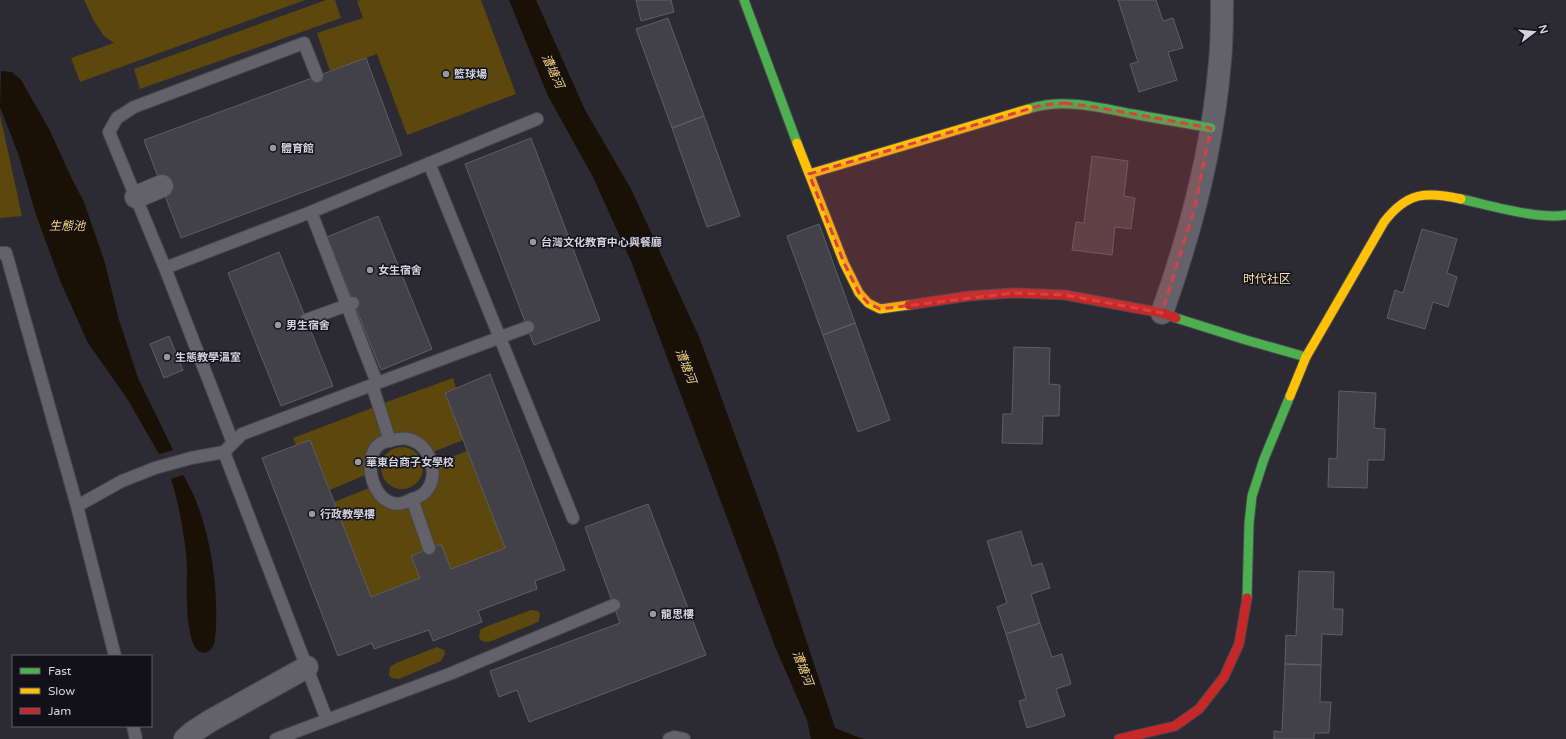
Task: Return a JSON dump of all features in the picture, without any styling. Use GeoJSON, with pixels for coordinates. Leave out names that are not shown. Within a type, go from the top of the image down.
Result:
{"type":"FeatureCollection","features":[{"type":"Feature","properties":{"kind":"street"},"geometry":{"type":"LineString","coordinates":[[744,0],[754,31],[844,263],[859,293],[868,304],[880,309],[970,296],[1013,292],[1065,295],[1162,314],[1306,357]]}},
{"type":"Feature","properties":{"kind":"street"},"geometry":{"type":"LineString","coordinates":[[1162,314],[1180,262],[1195,207],[1211,128],[1220,61],[1222,0]]}},
{"type":"Feature","properties":{"kind":"street"},"geometry":{"type":"LineString","coordinates":[[809,174],[1042,105],[1065,103],[1211,128]]}},
{"type":"Feature","properties":{"kind":"street"},"geometry":{"type":"LineString","coordinates":[[136,197],[162,186]]}},
{"type":"Feature","properties":{"kind":"street"},"geometry":{"type":"LineString","coordinates":[[1119,739],[1176,726],[1199,709],[1224,677],[1239,644],[1248,594],[1249,524],[1252,496],[1264,459],[1306,357],[1384,222],[1394,209],[1407,200],[1426,194],[1444,195],[1556,218],[1566,215]]}},
{"type":"Feature","properties":{"kind":"street"},"geometry":{"type":"LineString","coordinates":[[185,739],[210,721],[307,667]]}},
{"type":"Feature","properties":{"kind":"lane"},"geometry":{"type":"LineString","coordinates":[[233,443],[110,132],[117,118],[134,106],[304,43],[317,76]]}},
{"type":"Feature","properties":{"kind":"lane"},"geometry":{"type":"LineString","coordinates":[[165,268],[311,212],[537,119]]}},
{"type":"Feature","properties":{"kind":"lane"},"geometry":{"type":"LineString","coordinates":[[430,163],[573,518]]}},
{"type":"Feature","properties":{"kind":"lane"},"geometry":{"type":"LineString","coordinates":[[311,212],[350,304],[390,441]]}},
{"type":"Feature","properties":{"kind":"lane"},"geometry":{"type":"LineString","coordinates":[[0,254],[6,253],[77,506],[115,655]]}},
{"type":"Feature","properties":{"kind":"lane"},"geometry":{"type":"LineString","coordinates":[[306,320],[350,304]]}},
{"type":"Feature","properties":{"kind":"lane"},"geometry":{"type":"LineString","coordinates":[[77,506],[122,481],[155,468],[191,458],[224,452],[242,434],[528,327]]}},
{"type":"Feature","properties":{"kind":"lane"},"geometry":{"type":"LineString","coordinates":[[403,438],[409,439],[420,444],[428,454],[433,464],[433,476],[428,489],[412,500],[399,504],[389,501],[382,498],[374,486],[370,470],[373,453],[384,442],[403,438]]}},
{"type":"Feature","properties":{"kind":"lane"},"geometry":{"type":"LineString","coordinates":[[224,452],[327,720]]}},
{"type":"Feature","properties":{"kind":"lane"},"geometry":{"type":"LineString","coordinates":[[412,500],[429,548]]}},
{"type":"Feature","properties":{"kind":"lane"},"geometry":{"type":"LineString","coordinates":[[276,739],[452,673],[614,605]]}},
{"type":"Feature","properties":{"kind":"lane"},"geometry":{"type":"LineString","coordinates":[[133,727],[136,739]]}},
{"type":"Feature","properties":{"kind":"lane"},"geometry":{"type":"LineString","coordinates":[[669,739],[674,737],[684,739]]}},
{"type":"Feature","properties":{"kind":"highlighted area"},"geometry":{"type":"Polygon","coordinates":[[[1065,103],[1211,128],[1195,207],[1162,313],[1065,295],[1013,293],[880,309],[868,303],[859,293],[844,263],[809,174],[1042,105],[1065,103]]]}},
{"type":"Feature","properties":{"kind":"shaded area"},"geometry":{"type":"Polygon","coordinates":[[[84,0],[305,0],[80,82],[71,58],[114,43],[104,36],[94,21],[84,0]]]}},
{"type":"Feature","properties":{"kind":"shaded area"},"geometry":{"type":"Polygon","coordinates":[[[326,0],[335,0],[341,18],[140,89],[134,69],[326,0]]]}},
{"type":"Feature","properties":{"kind":"shaded area","name":"籃球場"},"geometry":{"type":"Polygon","coordinates":[[[481,0],[516,94],[407,135],[377,54],[330,71],[317,33],[363,18],[357,1],[481,0]]]}},
{"type":"Feature","properties":{"kind":"shaded area"},"geometry":{"type":"Polygon","coordinates":[[[0,115],[22,216],[0,218],[0,115]]]}},
{"type":"Feature","properties":{"kind":"shaded area"},"geometry":{"type":"Polygon","coordinates":[[[453,378],[456,388],[445,393],[463,440],[428,454],[397,440],[384,403],[453,378]]]}},
{"type":"Feature","properties":{"kind":"shaded area"},"geometry":{"type":"Polygon","coordinates":[[[372,408],[384,442],[370,473],[330,490],[310,440],[296,445],[293,438],[372,408]]]}},
{"type":"Feature","properties":{"kind":"shaded area"},"geometry":{"type":"Polygon","coordinates":[[[402,447],[417,453],[423,468],[417,483],[402,489],[387,483],[381,468],[387,453],[402,447]]]}},
{"type":"Feature","properties":{"kind":"shaded area"},"geometry":{"type":"Polygon","coordinates":[[[467,451],[505,548],[451,569],[441,544],[435,546],[417,498],[433,464],[467,451]]]}},
{"type":"Feature","properties":{"kind":"shaded area"},"geometry":{"type":"Polygon","coordinates":[[[374,486],[379,496],[407,502],[425,550],[411,556],[420,578],[371,597],[334,502],[374,486]]]}},
{"type":"Feature","properties":{"kind":"shaded area"},"geometry":{"type":"Polygon","coordinates":[[[531,610],[538,611],[540,614],[539,621],[536,623],[489,642],[482,641],[479,638],[480,630],[485,627],[531,610]]]}},
{"type":"Feature","properties":{"kind":"shaded area"},"geometry":{"type":"Polygon","coordinates":[[[437,647],[444,650],[445,654],[441,661],[399,679],[392,678],[389,675],[390,667],[396,663],[437,647]]]}},
{"type":"Feature","properties":{"kind":"water","name":"漕塘河"},"geometry":{"type":"Polygon","coordinates":[[[509,0],[536,0],[585,110],[631,189],[700,339],[776,548],[835,728],[863,739],[811,739],[807,720],[776,649],[631,261],[593,177],[548,96],[509,0]]]}},
{"type":"Feature","properties":{"kind":"water","name":"生態池"},"geometry":{"type":"Polygon","coordinates":[[[1,71],[12,72],[21,80],[49,129],[84,202],[105,263],[119,320],[138,378],[173,450],[159,454],[128,400],[88,343],[61,283],[36,215],[19,156],[0,107],[1,71]]]}},
{"type":"Feature","properties":{"kind":"water"},"geometry":{"type":"Polygon","coordinates":[[[183,475],[200,512],[211,555],[214,577],[216,599],[215,640],[210,650],[207,652],[199,652],[194,645],[190,633],[187,603],[187,567],[183,528],[171,479],[183,475]]]}},
{"type":"Feature","properties":{"kind":"building"},"geometry":{"type":"Polygon","coordinates":[[[636,0],[671,0],[674,12],[641,21],[636,0]]]}},
{"type":"Feature","properties":{"kind":"building"},"geometry":{"type":"Polygon","coordinates":[[[1118,0],[1156,0],[1163,21],[1173,18],[1183,48],[1168,52],[1177,80],[1139,92],[1130,64],[1138,62],[1118,0]]]}},
{"type":"Feature","properties":{"kind":"building"},"geometry":{"type":"Polygon","coordinates":[[[668,18],[704,116],[672,128],[636,29],[668,18]]]}},
{"type":"Feature","properties":{"kind":"building","name":"體育館"},"geometry":{"type":"Polygon","coordinates":[[[366,58],[402,155],[181,238],[144,140],[366,58]]]}},
{"type":"Feature","properties":{"kind":"building"},"geometry":{"type":"Polygon","coordinates":[[[704,116],[740,216],[707,227],[672,128],[704,116]]]}},
{"type":"Feature","properties":{"kind":"building","name":"台灣文化教育中心與餐廳"},"geometry":{"type":"Polygon","coordinates":[[[531,138],[600,320],[534,345],[465,164],[531,138]]]}},
{"type":"Feature","properties":{"kind":"building"},"geometry":{"type":"Polygon","coordinates":[[[1092,156],[1128,161],[1124,196],[1135,198],[1131,229],[1115,227],[1112,255],[1072,250],[1076,222],[1084,223],[1092,156]]]}},
{"type":"Feature","properties":{"kind":"building","name":"女生宿舍"},"geometry":{"type":"Polygon","coordinates":[[[378,216],[432,349],[381,370],[327,237],[378,216]]]}},
{"type":"Feature","properties":{"kind":"building"},"geometry":{"type":"Polygon","coordinates":[[[819,224],[855,323],[823,335],[787,236],[819,224]]]}},
{"type":"Feature","properties":{"kind":"building"},"geometry":{"type":"Polygon","coordinates":[[[1422,229],[1457,239],[1447,273],[1457,277],[1448,307],[1433,302],[1425,329],[1387,318],[1395,290],[1403,293],[1422,229]]]}},
{"type":"Feature","properties":{"kind":"building","name":"男生宿舍"},"geometry":{"type":"Polygon","coordinates":[[[279,252],[333,386],[281,406],[228,273],[279,252]]]}},
{"type":"Feature","properties":{"kind":"building"},"geometry":{"type":"Polygon","coordinates":[[[855,323],[890,420],[858,432],[823,335],[855,323]]]}},
{"type":"Feature","properties":{"kind":"building","name":"生態教學溫室"},"geometry":{"type":"Polygon","coordinates":[[[169,336],[183,370],[164,378],[150,344],[169,336]]]}},
{"type":"Feature","properties":{"kind":"building"},"geometry":{"type":"Polygon","coordinates":[[[1014,347],[1050,348],[1049,384],[1060,385],[1059,416],[1043,416],[1042,444],[1002,443],[1003,414],[1012,414],[1014,347]]]}},
{"type":"Feature","properties":{"kind":"building","name":"行政教學樓"},"geometry":{"type":"Polygon","coordinates":[[[490,374],[565,570],[535,581],[537,589],[478,611],[482,622],[433,641],[429,630],[374,649],[372,643],[338,656],[262,458],[310,440],[371,597],[420,578],[411,556],[441,544],[451,569],[505,548],[445,393],[490,374]]]}},
{"type":"Feature","properties":{"kind":"building"},"geometry":{"type":"Polygon","coordinates":[[[1339,391],[1376,393],[1374,428],[1385,429],[1384,460],[1368,460],[1367,488],[1328,487],[1329,458],[1337,459],[1339,391]]]}},
{"type":"Feature","properties":{"kind":"building","name":"龍思樓"},"geometry":{"type":"Polygon","coordinates":[[[648,504],[706,655],[529,722],[517,690],[499,697],[490,671],[620,623],[585,527],[648,504]]]}},
{"type":"Feature","properties":{"kind":"building"},"geometry":{"type":"Polygon","coordinates":[[[1021,531],[1032,566],[1042,563],[1050,588],[1031,594],[1040,623],[1006,634],[997,607],[1007,603],[987,541],[1021,531]]]}},
{"type":"Feature","properties":{"kind":"building"},"geometry":{"type":"Polygon","coordinates":[[[1299,571],[1334,572],[1333,609],[1343,609],[1342,635],[1322,634],[1321,665],[1285,664],[1286,635],[1296,636],[1299,571]]]}},
{"type":"Feature","properties":{"kind":"building"},"geometry":{"type":"Polygon","coordinates":[[[1040,623],[1052,657],[1062,654],[1071,684],[1056,689],[1065,716],[1027,728],[1019,701],[1026,699],[1006,634],[1040,623]]]}},
{"type":"Feature","properties":{"kind":"building"},"geometry":{"type":"Polygon","coordinates":[[[1285,664],[1321,665],[1320,702],[1331,702],[1329,733],[1314,733],[1314,739],[1274,739],[1274,731],[1282,732],[1285,664]]]}},
{"type":"Feature","properties":{"kind":"traffic: fast"},"geometry":{"type":"LineString","coordinates":[[744,0],[797,143]]}},
{"type":"Feature","properties":{"kind":"traffic: fast"},"geometry":{"type":"LineString","coordinates":[[1028,109],[1055,104],[1080,105],[1211,128]]}},
{"type":"Feature","properties":{"kind":"traffic: fast"},"geometry":{"type":"LineString","coordinates":[[1461,199],[1528,214],[1555,216],[1566,215]]}},
{"type":"Feature","properties":{"kind":"traffic: fast"},"geometry":{"type":"LineString","coordinates":[[1176,318],[1306,357]]}},
{"type":"Feature","properties":{"kind":"traffic: fast"},"geometry":{"type":"LineString","coordinates":[[1247,598],[1249,524],[1252,496],[1264,459],[1290,396]]}},
{"type":"Feature","properties":{"kind":"traffic: slow"},"geometry":{"type":"LineString","coordinates":[[809,174],[1028,109]]}},
{"type":"Feature","properties":{"kind":"traffic: slow"},"geometry":{"type":"LineString","coordinates":[[797,143],[844,263],[859,293],[868,303],[880,309],[909,305]]}},
{"type":"Feature","properties":{"kind":"traffic: slow"},"geometry":{"type":"LineString","coordinates":[[1290,396],[1306,357],[1384,222],[1392,212],[1409,199],[1418,196],[1437,195],[1461,199]]}},
{"type":"Feature","properties":{"kind":"traffic: jam"},"geometry":{"type":"LineString","coordinates":[[909,305],[969,296],[1013,293],[1065,295],[1162,313],[1176,318]]}},
{"type":"Feature","properties":{"kind":"traffic: jam"},"geometry":{"type":"LineString","coordinates":[[1119,739],[1175,726],[1199,709],[1224,677],[1239,644],[1247,598]]}},
{"type":"Feature","properties":{"kind":"place","name":"籃球場"},"geometry":{"type":"Point","coordinates":[446,74]}},
{"type":"Feature","properties":{"kind":"place","name":"體育館"},"geometry":{"type":"Point","coordinates":[273,148]}},
{"type":"Feature","properties":{"kind":"place","name":"台灣文化教育中心與餐廳"},"geometry":{"type":"Point","coordinates":[533,242]}},
{"type":"Feature","properties":{"kind":"place","name":"女生宿舍"},"geometry":{"type":"Point","coordinates":[370,270]}},
{"type":"Feature","properties":{"kind":"place","name":"男生宿舍"},"geometry":{"type":"Point","coordinates":[278,325]}},
{"type":"Feature","properties":{"kind":"place","name":"生態教學溫室"},"geometry":{"type":"Point","coordinates":[167,357]}},
{"type":"Feature","properties":{"kind":"place","name":"華東台商子女學校"},"geometry":{"type":"Point","coordinates":[358,462]}},
{"type":"Feature","properties":{"kind":"place","name":"行政教學樓"},"geometry":{"type":"Point","coordinates":[312,514]}},
{"type":"Feature","properties":{"kind":"place","name":"龍思樓"},"geometry":{"type":"Point","coordinates":[653,614]}},
{"type":"Feature","properties":{"kind":"district","name":"时代社区"},"geometry":{"type":"Point","coordinates":[1267,279]}}]}
